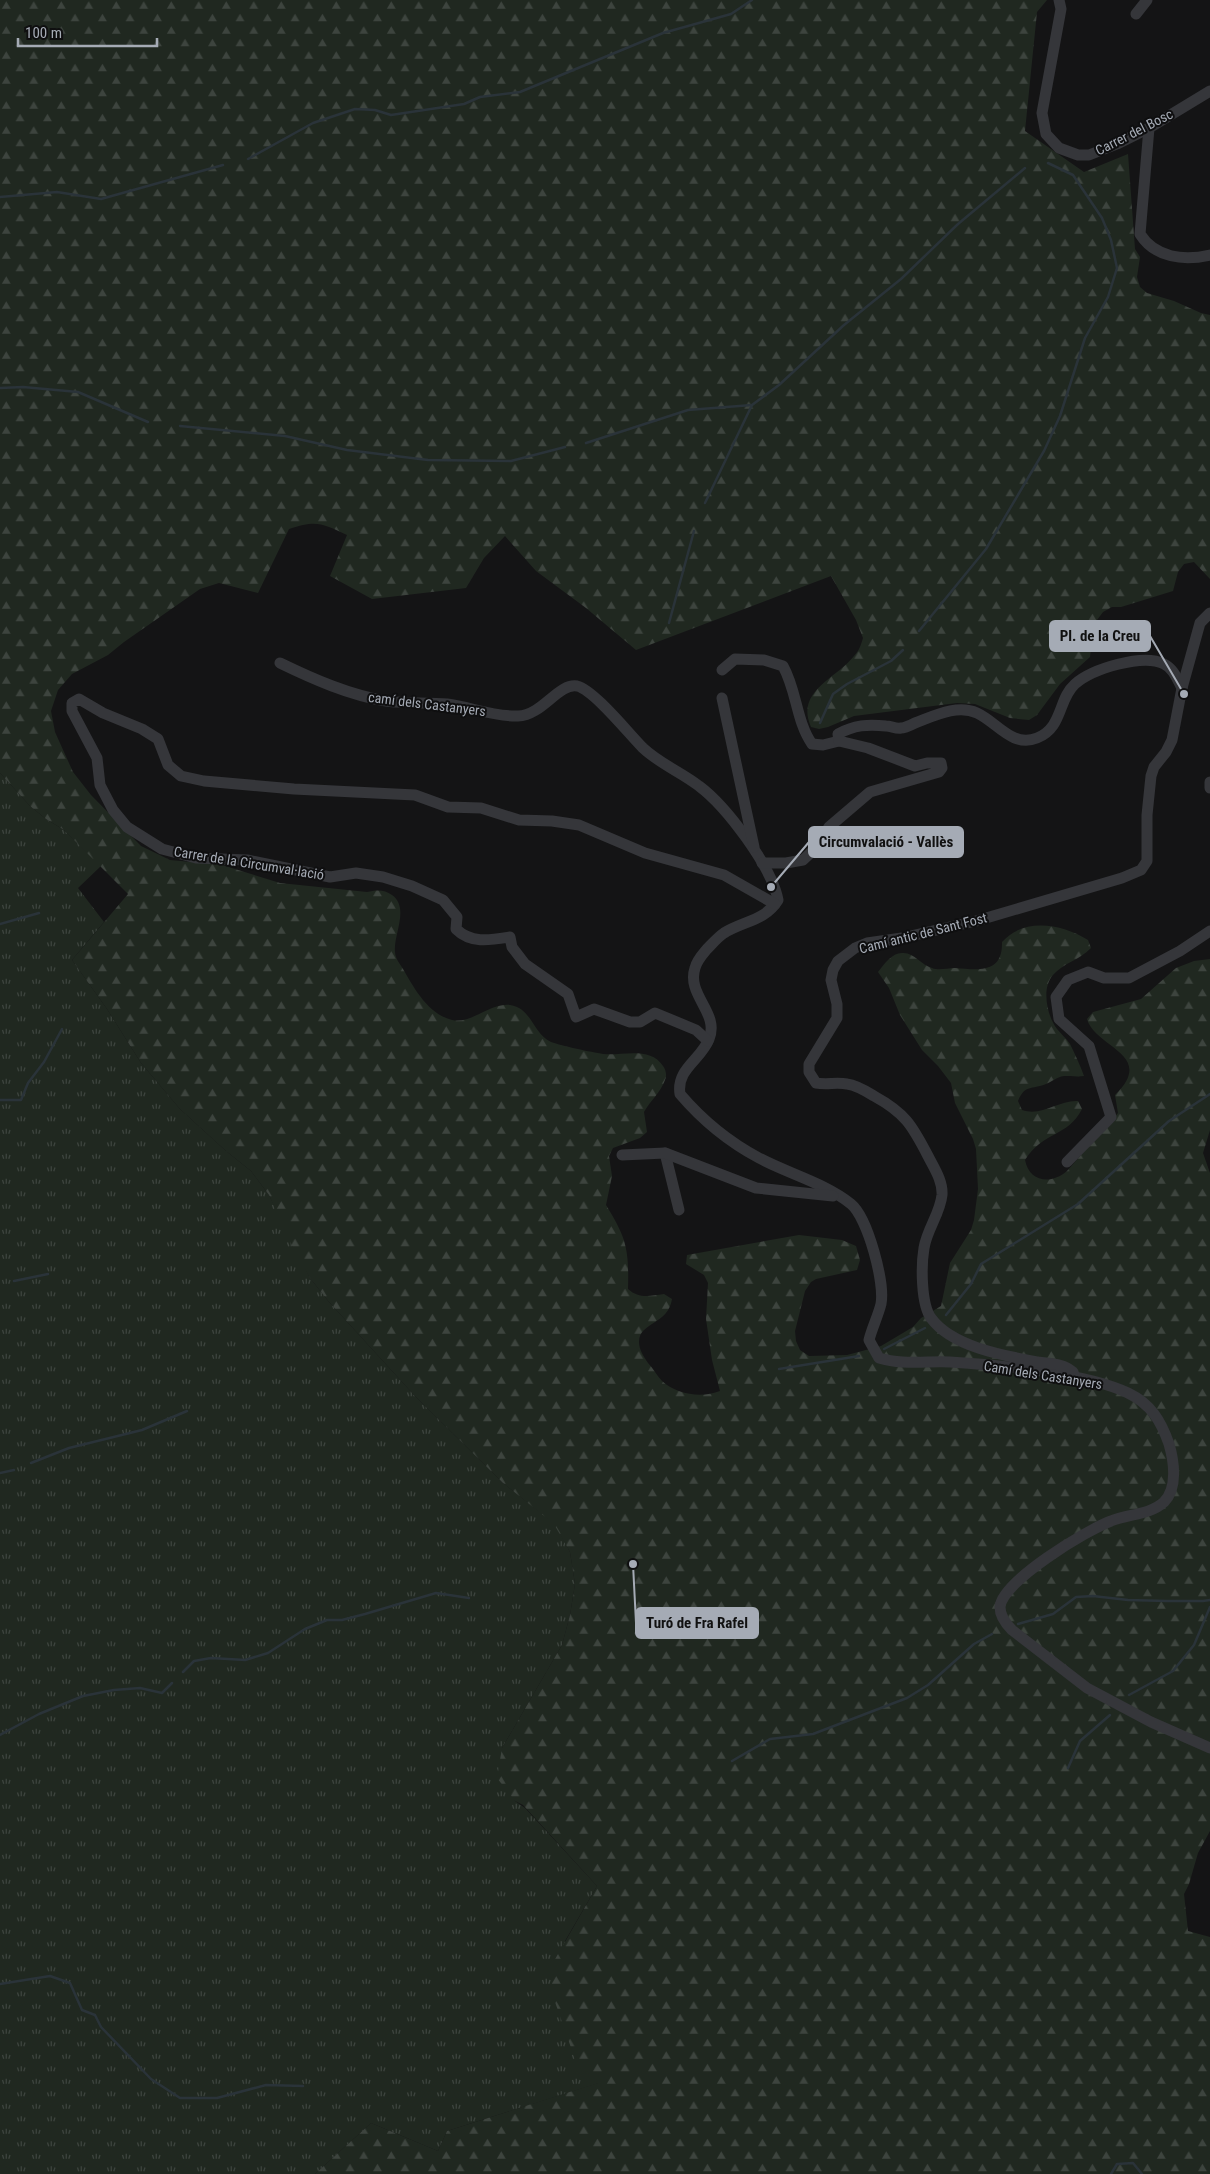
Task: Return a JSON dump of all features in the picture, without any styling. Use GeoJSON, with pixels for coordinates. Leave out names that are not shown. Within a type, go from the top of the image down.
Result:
{"type":"FeatureCollection","features":[{"type":"Feature","properties":{"kind":"street"},"geometry":{"type":"LineString","coordinates":[[1136,14],[1147,0]]}},
{"type":"Feature","properties":{"kind":"street","name":"Carrer del Bosc"},"geometry":{"type":"LineString","coordinates":[[1063,3],[1042,113],[1046,134],[1059,148],[1078,155],[1089,155],[1149,128],[1210,91]]}},
{"type":"Feature","properties":{"kind":"street"},"geometry":{"type":"LineString","coordinates":[[1149,128],[1140,234],[1147,245],[1160,253],[1192,259],[1210,255]]}},
{"type":"Feature","properties":{"kind":"street"},"geometry":{"type":"LineString","coordinates":[[1182,688],[1200,623],[1210,613]]}},
{"type":"Feature","properties":{"kind":"street"},"geometry":{"type":"LineString","coordinates":[[722,670],[735,659],[764,660],[783,666],[792,681],[804,733],[812,744],[823,745],[839,741],[868,748],[916,766],[927,763],[941,763],[942,768],[939,772],[870,792],[830,827],[819,845],[803,860],[786,863],[762,863]]}},
{"type":"Feature","properties":{"kind":"street"},"geometry":{"type":"LineString","coordinates":[[839,741],[838,734],[859,725],[901,728],[958,709],[977,713],[1014,738],[1028,742],[1040,737],[1059,718],[1067,694],[1074,684],[1094,671],[1116,664],[1146,661],[1159,662],[1174,672],[1182,688]]}},
{"type":"Feature","properties":{"kind":"street","name":"camí dels Castanyers"},"geometry":{"type":"LineString","coordinates":[[280,663],[308,676],[366,697],[389,701],[447,704],[516,716],[540,709],[560,690],[569,686],[578,687],[616,718],[644,750],[699,786],[715,801],[755,851],[776,892],[778,900],[776,904]]}},
{"type":"Feature","properties":{"kind":"street","name":"Camí antic de Sant Fost"},"geometry":{"type":"LineString","coordinates":[[1074,1378],[1073,1372],[1058,1364],[989,1352],[948,1334],[932,1320],[926,1310],[924,1300],[924,1248],[936,1219],[942,1194],[942,1184],[918,1137],[906,1118],[899,1111],[866,1091],[848,1084],[816,1083],[809,1072],[809,1064],[837,1018],[838,1010],[831,980],[833,970],[838,961],[855,948],[976,921],[1122,878],[1141,870],[1145,866],[1148,856],[1147,815],[1151,776],[1154,767],[1166,752],[1172,740],[1182,688]]}},
{"type":"Feature","properties":{"kind":"street"},"geometry":{"type":"LineString","coordinates":[[722,698],[755,851]]}},
{"type":"Feature","properties":{"kind":"street","name":"Carrer de la Circumval·lació"},"geometry":{"type":"LineString","coordinates":[[708,1041],[696,1030],[655,1013],[640,1022],[630,1022],[594,1009],[576,1016],[568,994],[525,964],[512,947],[510,937],[488,941],[464,936],[456,929],[457,917],[443,900],[412,886],[383,877],[356,873],[330,877],[247,860],[196,858],[162,848],[127,827],[113,810],[100,785],[97,758],[72,711],[72,703],[79,699],[142,729],[158,739],[168,765],[181,776],[204,781],[294,789],[416,795],[448,807],[481,808],[519,820],[552,821],[580,825],[645,853],[724,875],[776,904]]}},
{"type":"Feature","properties":{"kind":"street"},"geometry":{"type":"LineString","coordinates":[[1210,782],[1210,788]]}},
{"type":"Feature","properties":{"kind":"street"},"geometry":{"type":"LineString","coordinates":[[776,904],[765,915],[724,933],[698,959],[693,976],[694,987],[709,1016],[712,1028],[708,1041],[684,1072],[679,1087],[680,1094],[723,1136],[760,1158],[840,1197]]}},
{"type":"Feature","properties":{"kind":"street"},"geometry":{"type":"LineString","coordinates":[[1067,1162],[1111,1117],[1089,1046],[1059,1019],[1056,997],[1068,980],[1088,972],[1104,978],[1129,978],[1180,951],[1210,930]]}},
{"type":"Feature","properties":{"kind":"street"},"geometry":{"type":"LineString","coordinates":[[622,1155],[665,1153],[756,1188],[840,1197]]}},
{"type":"Feature","properties":{"kind":"street"},"geometry":{"type":"LineString","coordinates":[[665,1153],[678,1210]]}},
{"type":"Feature","properties":{"kind":"street","name":"Camí dels Castanyers"},"geometry":{"type":"LineString","coordinates":[[840,1197],[860,1213],[880,1279],[881,1303],[869,1340],[879,1358],[895,1363],[970,1363],[1074,1378],[1118,1388],[1137,1397],[1154,1412],[1162,1425],[1170,1447],[1174,1475],[1172,1488],[1165,1500],[1155,1509],[1111,1521],[1096,1528],[1054,1553],[1015,1583],[1005,1594],[1000,1607],[1003,1620],[1012,1630],[1052,1663],[1087,1688],[1151,1722],[1210,1748]]}},
{"type":"Feature","properties":{"kind":"green space"},"geometry":{"type":"Polygon","coordinates":[[[0,0],[1047,0],[1037,12],[1025,131],[1084,172],[1128,154],[1135,249],[1140,257],[1137,277],[1140,287],[1147,293],[1210,315],[1210,579],[1194,562],[1184,564],[1178,572],[1173,591],[1121,607],[1112,607],[1103,612],[1093,629],[1090,657],[1060,684],[1037,715],[1029,720],[1010,718],[975,704],[957,703],[854,716],[828,727],[819,729],[811,727],[808,704],[813,695],[856,654],[863,638],[856,620],[831,576],[636,650],[586,608],[536,571],[505,536],[484,558],[466,588],[372,599],[330,576],[347,535],[319,524],[306,524],[289,529],[258,593],[219,583],[200,589],[108,655],[72,674],[58,690],[51,711],[55,732],[73,772],[91,795],[141,846],[170,860],[222,865],[280,883],[367,892],[377,890],[386,892],[397,900],[400,907],[395,945],[397,959],[417,992],[429,1006],[443,1017],[452,1020],[467,1019],[495,1007],[510,1005],[523,1011],[540,1033],[551,1042],[603,1054],[644,1054],[658,1060],[664,1068],[666,1077],[661,1089],[644,1112],[647,1132],[640,1138],[613,1148],[609,1156],[612,1176],[606,1205],[625,1245],[628,1264],[628,1289],[641,1296],[664,1294],[672,1299],[665,1314],[648,1326],[640,1335],[639,1345],[643,1356],[668,1386],[690,1394],[698,1395],[720,1391],[712,1360],[706,1319],[708,1283],[704,1275],[686,1264],[687,1255],[799,1235],[842,1240],[856,1246],[860,1260],[857,1270],[816,1279],[811,1282],[805,1291],[795,1331],[796,1341],[800,1350],[809,1356],[847,1355],[881,1346],[913,1327],[921,1318],[941,1306],[950,1263],[971,1230],[974,1220],[978,1189],[976,1149],[955,1103],[951,1083],[922,1050],[900,1015],[889,988],[878,972],[886,962],[898,953],[906,953],[935,969],[988,968],[998,960],[1002,942],[1011,934],[1032,926],[1055,927],[1067,930],[1088,940],[1091,948],[1053,975],[1049,981],[1046,994],[1050,1017],[1057,1029],[1070,1044],[1084,1076],[1064,1076],[1041,1086],[1029,1088],[1023,1092],[1018,1101],[1022,1110],[1029,1112],[1043,1110],[1071,1101],[1078,1101],[1082,1109],[1070,1125],[1040,1144],[1025,1160],[1031,1173],[1036,1177],[1048,1179],[1067,1171],[1118,1113],[1115,1095],[1126,1081],[1129,1070],[1127,1061],[1120,1052],[1092,1029],[1087,1019],[1093,1012],[1141,999],[1176,968],[1194,961],[1210,959],[1210,1130],[1203,1153],[1210,1173],[1210,1831],[1198,1853],[1189,1884],[1184,1894],[1188,1931],[1210,1937],[1210,2174],[315,2174],[371,2123],[438,2151],[447,2131],[598,2083],[576,2062],[554,1999],[550,1968],[597,1886],[523,1805],[515,1801],[497,1778],[502,1748],[562,1645],[570,1615],[575,1584],[570,1552],[554,1524],[503,1483],[414,1395],[329,1302],[310,1278],[294,1250],[269,1195],[251,1171],[180,1109],[141,1063],[107,1009],[72,960],[128,894],[64,830],[30,806],[0,773],[0,0]]]}},
{"type":"Feature","properties":{"kind":"green space"},"geometry":{"type":"Polygon","coordinates":[[[0,773],[30,806],[64,830],[101,866],[78,888],[104,922],[72,960],[107,1009],[141,1063],[180,1109],[251,1171],[269,1195],[310,1278],[329,1302],[414,1395],[503,1483],[555,1524],[570,1552],[575,1584],[570,1615],[562,1645],[502,1748],[515,1801],[525,1808],[597,1886],[565,1941],[599,2083],[447,2131],[438,2151],[371,2123],[315,2174],[0,2174],[0,773]]]}},
{"type":"Feature","properties":{"kind":"waterway"},"geometry":{"type":"LineString","coordinates":[[248,159],[313,123],[355,109],[375,110],[391,115],[464,104],[480,97],[520,92],[663,33],[731,14],[752,0]]}},
{"type":"Feature","properties":{"kind":"waterway"},"geometry":{"type":"LineString","coordinates":[[919,631],[986,549],[1044,451],[1060,416],[1085,338],[1108,297],[1117,268],[1111,240],[1102,218],[1073,175],[1048,163]]}},
{"type":"Feature","properties":{"kind":"waterway"},"geometry":{"type":"LineString","coordinates":[[0,197],[57,192],[101,199],[223,165]]}},
{"type":"Feature","properties":{"kind":"waterway"},"geometry":{"type":"LineString","coordinates":[[586,443],[688,410],[752,405],[779,385],[844,325],[901,279],[958,224],[1025,168]]}},
{"type":"Feature","properties":{"kind":"waterway"},"geometry":{"type":"LineString","coordinates":[[0,388],[23,387],[78,392],[148,422]]}},
{"type":"Feature","properties":{"kind":"waterway"},"geometry":{"type":"LineString","coordinates":[[705,503],[752,405]]}},
{"type":"Feature","properties":{"kind":"waterway"},"geometry":{"type":"LineString","coordinates":[[180,426],[285,436],[347,450],[428,460],[511,461],[565,447]]}},
{"type":"Feature","properties":{"kind":"waterway"},"geometry":{"type":"LineString","coordinates":[[669,623],[694,531]]}},
{"type":"Feature","properties":{"kind":"waterway"},"geometry":{"type":"LineString","coordinates":[[820,723],[833,694],[847,684],[891,661],[903,650]]}},
{"type":"Feature","properties":{"kind":"waterway"},"geometry":{"type":"LineString","coordinates":[[0,924],[39,913]]}},
{"type":"Feature","properties":{"kind":"waterway"},"geometry":{"type":"LineString","coordinates":[[0,1100],[21,1100],[28,1083],[44,1062],[62,1029]]}},
{"type":"Feature","properties":{"kind":"waterway"},"geometry":{"type":"LineString","coordinates":[[946,1315],[971,1284],[981,1264],[1078,1204],[1169,1121],[1210,1094]]}},
{"type":"Feature","properties":{"kind":"waterway"},"geometry":{"type":"LineString","coordinates":[[14,1281],[48,1274]]}},
{"type":"Feature","properties":{"kind":"waterway"},"geometry":{"type":"LineString","coordinates":[[884,1349],[925,1328]]}},
{"type":"Feature","properties":{"kind":"waterway"},"geometry":{"type":"LineString","coordinates":[[779,1369],[859,1356]]}},
{"type":"Feature","properties":{"kind":"waterway"},"geometry":{"type":"LineString","coordinates":[[31,1463],[69,1448],[142,1430],[187,1411]]}},
{"type":"Feature","properties":{"kind":"waterway"},"geometry":{"type":"LineString","coordinates":[[0,1473],[14,1470]]}},
{"type":"Feature","properties":{"kind":"waterway"},"geometry":{"type":"LineString","coordinates":[[183,1672],[194,1661],[211,1658],[245,1660],[268,1653],[305,1629],[327,1620],[342,1620],[436,1593],[469,1598]]}},
{"type":"Feature","properties":{"kind":"waterway"},"geometry":{"type":"LineString","coordinates":[[1018,1624],[1053,1614],[1076,1597],[1093,1596],[1128,1600],[1167,1601],[1210,1600]]}},
{"type":"Feature","properties":{"kind":"waterway"},"geometry":{"type":"LineString","coordinates":[[1129,1695],[1173,1671],[1194,1645],[1210,1607]]}},
{"type":"Feature","properties":{"kind":"waterway"},"geometry":{"type":"LineString","coordinates":[[732,1761],[770,1739],[813,1734],[907,1698],[928,1685],[974,1644],[992,1634]]}},
{"type":"Feature","properties":{"kind":"waterway"},"geometry":{"type":"LineString","coordinates":[[0,1735],[39,1714],[83,1696],[114,1690],[140,1688],[162,1693],[172,1683]]}},
{"type":"Feature","properties":{"kind":"waterway"},"geometry":{"type":"LineString","coordinates":[[1068,1768],[1080,1741],[1110,1715]]}},
{"type":"Feature","properties":{"kind":"waterway"},"geometry":{"type":"LineString","coordinates":[[0,1984],[50,1976],[70,1983],[82,2010],[95,2015],[101,2027],[151,2079],[180,2098],[217,2098],[266,2085],[303,2086]]}},
{"type":"Feature","properties":{"kind":"waterway"},"geometry":{"type":"LineString","coordinates":[[1111,2174],[1117,2164],[1133,2163],[1142,2174]]}},
{"type":"Feature","properties":{"kind":"place","name":"Pl. de la Creu"},"geometry":{"type":"Point","coordinates":[1184,694]}},
{"type":"Feature","properties":{"kind":"place","name":"Circumvalació - Vallès"},"geometry":{"type":"Point","coordinates":[771,887]}},
{"type":"Feature","properties":{"kind":"place","name":"Turó de Fra Rafel"},"geometry":{"type":"Point","coordinates":[633,1564]}}]}
